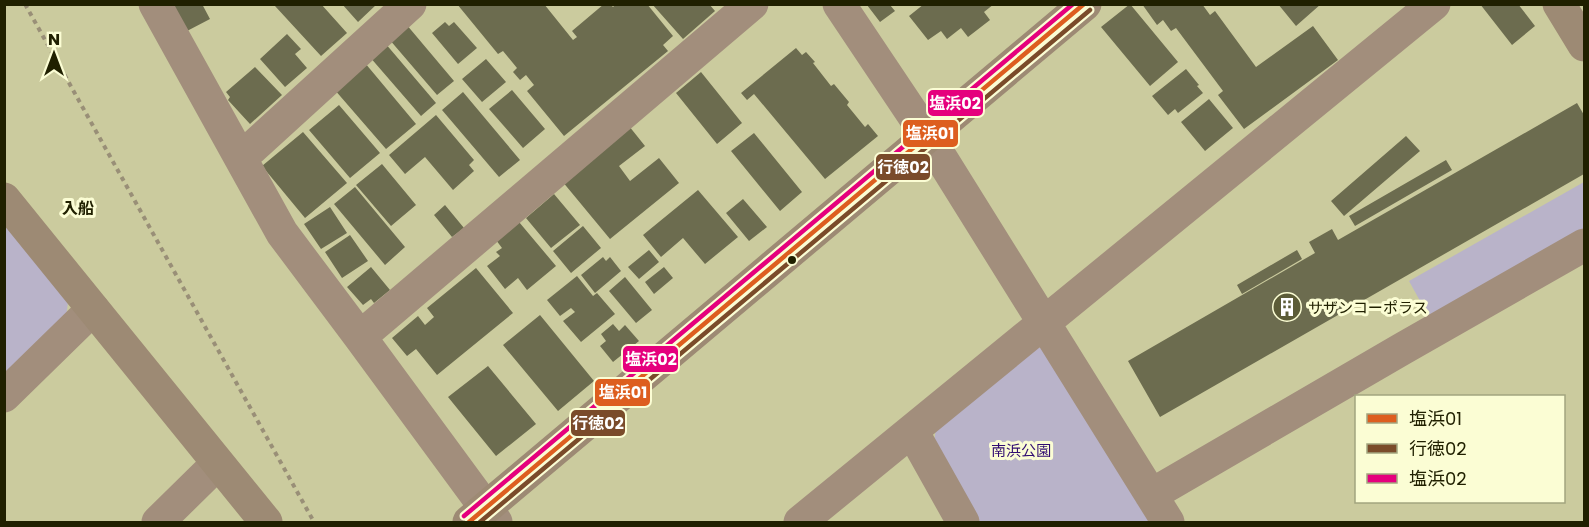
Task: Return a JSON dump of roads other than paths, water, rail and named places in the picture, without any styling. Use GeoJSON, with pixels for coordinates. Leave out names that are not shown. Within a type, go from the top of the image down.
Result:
{"type":"FeatureCollection","features":[{"type":"Feature","properties":{"kind":"street"},"geometry":{"type":"LineString","coordinates":[[155,4],[282,233],[360,337],[484,518],[1085,4]]}},
{"type":"Feature","properties":{"kind":"street"},"geometry":{"type":"LineString","coordinates":[[241,158],[410,4]]}},
{"type":"Feature","properties":{"kind":"street"},"geometry":{"type":"LineString","coordinates":[[360,337],[752,4]]}},
{"type":"Feature","properties":{"kind":"street"},"geometry":{"type":"LineString","coordinates":[[839,4],[928,137],[1168,522]]}},
{"type":"Feature","properties":{"kind":"street"},"geometry":{"type":"LineString","coordinates":[[800,522],[1434,4]]}},
{"type":"Feature","properties":{"kind":"street"},"geometry":{"type":"LineString","coordinates":[[1559,4],[1584,45]]}},
{"type":"Feature","properties":{"kind":"street"},"geometry":{"type":"LineString","coordinates":[[4,199],[266,522]]}},
{"type":"Feature","properties":{"kind":"street"},"geometry":{"type":"LineString","coordinates":[[1151,495],[1584,245]]}},
{"type":"Feature","properties":{"kind":"street"},"geometry":{"type":"LineString","coordinates":[[4,396],[93,309]]}},
{"type":"Feature","properties":{"kind":"street"},"geometry":{"type":"LineString","coordinates":[[912,431],[963,522]]}},
{"type":"Feature","properties":{"kind":"street"},"geometry":{"type":"LineString","coordinates":[[158,522],[217,464]]}},
{"type":"Feature","properties":{"kind":"place","name":"サザンコーポラス"},"geometry":{"type":"Point","coordinates":[1287,307]}},
{"type":"Feature","properties":{"kind":"district","name":"入船"},"geometry":{"type":"Point","coordinates":[78,208]}},
{"type":"Feature","properties":{"kind":"park label","name":"南浜公園"},"geometry":{"type":"Point","coordinates":[1021,450]}}]}
